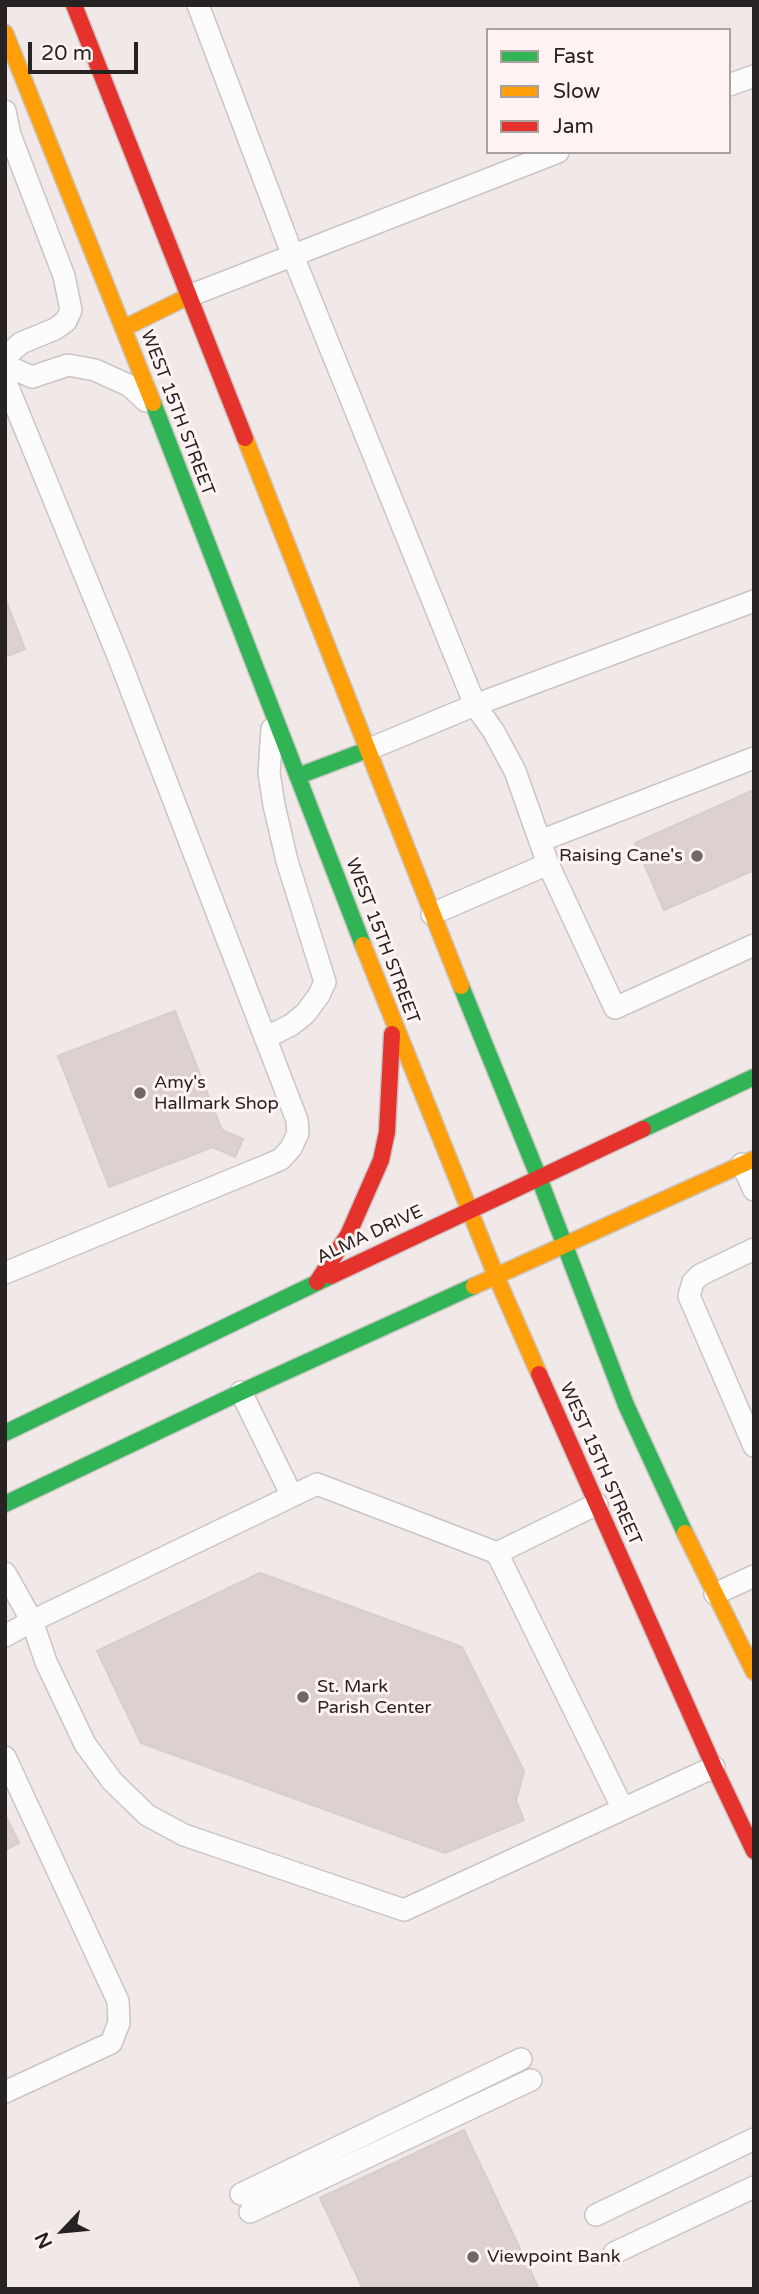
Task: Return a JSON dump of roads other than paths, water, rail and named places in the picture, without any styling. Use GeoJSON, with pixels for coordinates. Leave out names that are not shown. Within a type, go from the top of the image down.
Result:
{"type":"FeatureCollection","features":[{"type":"Feature","properties":{"kind":"main road"},"geometry":{"type":"LineString","coordinates":[[74,5],[432,914],[539,1178],[626,1405],[754,1672]]}},
{"type":"Feature","properties":{"kind":"main road","name":"WEST 15TH STREET"},"geometry":{"type":"LineString","coordinates":[[5,33],[124,328],[393,1021],[496,1276],[714,1767],[754,1851]]}},
{"type":"Feature","properties":{"kind":"main road"},"geometry":{"type":"LineString","coordinates":[[124,328],[190,296]]}},
{"type":"Feature","properties":{"kind":"main road"},"geometry":{"type":"LineString","coordinates":[[298,776],[367,750]]}},
{"type":"Feature","properties":{"kind":"main road"},"geometry":{"type":"LineString","coordinates":[[317,1282],[348,1235],[381,1160],[389,1108],[393,1021]]}},
{"type":"Feature","properties":{"kind":"main road","name":"ALMA DRIVE"},"geometry":{"type":"LineString","coordinates":[[5,1433],[317,1282],[754,1077]]}},
{"type":"Feature","properties":{"kind":"main road"},"geometry":{"type":"LineString","coordinates":[[5,1503],[241,1392],[748,1161]]}},
{"type":"Feature","properties":{"kind":"lane"},"geometry":{"type":"LineString","coordinates":[[198,5],[293,256],[475,705],[495,732],[514,771],[548,864],[615,1008],[754,945]]}},
{"type":"Feature","properties":{"kind":"lane"},"geometry":{"type":"LineString","coordinates":[[731,84],[754,76]]}},
{"type":"Feature","properties":{"kind":"lane"},"geometry":{"type":"LineString","coordinates":[[5,111],[10,135],[64,276],[71,310],[66,321],[55,329],[21,343],[5,356]]}},
{"type":"Feature","properties":{"kind":"lane"},"geometry":{"type":"LineString","coordinates":[[190,296],[553,154]]}},
{"type":"Feature","properties":{"kind":"lane"},"geometry":{"type":"LineString","coordinates":[[5,365],[32,377],[68,365],[95,370],[130,386],[155,409]]}},
{"type":"Feature","properties":{"kind":"lane"},"geometry":{"type":"LineString","coordinates":[[5,380],[118,656],[297,1119],[298,1133],[291,1148],[281,1159],[5,1273]]}},
{"type":"Feature","properties":{"kind":"lane"},"geometry":{"type":"LineString","coordinates":[[367,750],[475,705],[754,601]]}},
{"type":"Feature","properties":{"kind":"lane"},"geometry":{"type":"LineString","coordinates":[[265,1038],[291,1025],[305,1014],[325,982],[287,861],[274,804],[269,773],[273,713]]}},
{"type":"Feature","properties":{"kind":"lane"},"geometry":{"type":"LineString","coordinates":[[540,841],[754,758]]}},
{"type":"Feature","properties":{"kind":"lane"},"geometry":{"type":"LineString","coordinates":[[432,914],[548,864]]}},
{"type":"Feature","properties":{"kind":"lane"},"geometry":{"type":"LineString","coordinates":[[748,1161],[754,1190]]}},
{"type":"Feature","properties":{"kind":"lane"},"geometry":{"type":"LineString","coordinates":[[754,1249],[700,1275],[693,1282],[689,1296],[754,1446]]}},
{"type":"Feature","properties":{"kind":"lane"},"geometry":{"type":"LineString","coordinates":[[241,1392],[292,1496]]}},
{"type":"Feature","properties":{"kind":"lane"},"geometry":{"type":"LineString","coordinates":[[5,1636],[317,1484],[497,1553],[623,1809]]}},
{"type":"Feature","properties":{"kind":"lane"},"geometry":{"type":"LineString","coordinates":[[497,1553],[597,1504]]}},
{"type":"Feature","properties":{"kind":"lane"},"geometry":{"type":"LineString","coordinates":[[5,1573],[32,1621],[46,1662],[85,1744],[112,1782],[147,1815],[184,1835],[404,1910],[714,1767]]}},
{"type":"Feature","properties":{"kind":"lane"},"geometry":{"type":"LineString","coordinates":[[715,1594],[754,1576]]}},
{"type":"Feature","properties":{"kind":"lane"},"geometry":{"type":"LineString","coordinates":[[5,1757],[118,2001],[118,2022],[111,2043],[5,2092]]}},
{"type":"Feature","properties":{"kind":"lane"},"geometry":{"type":"LineString","coordinates":[[521,2059],[246,2203],[531,2080]]}},
{"type":"Feature","properties":{"kind":"lane"},"geometry":{"type":"LineString","coordinates":[[596,2215],[754,2139]]}},
{"type":"Feature","properties":{"kind":"lane"},"geometry":{"type":"LineString","coordinates":[[614,2253],[754,2187]]}},
{"type":"Feature","properties":{"kind":"place","name":"Raising Cane's"},"geometry":{"type":"Point","coordinates":[697,856]}},
{"type":"Feature","properties":{"kind":"place","name":"Amy's Hallmark Shop"},"geometry":{"type":"Point","coordinates":[140,1093]}},
{"type":"Feature","properties":{"kind":"place","name":"St. Mark Parish Center"},"geometry":{"type":"Point","coordinates":[303,1697]}},
{"type":"Feature","properties":{"kind":"place","name":"Viewpoint Bank"},"geometry":{"type":"Point","coordinates":[473,2257]}}]}
